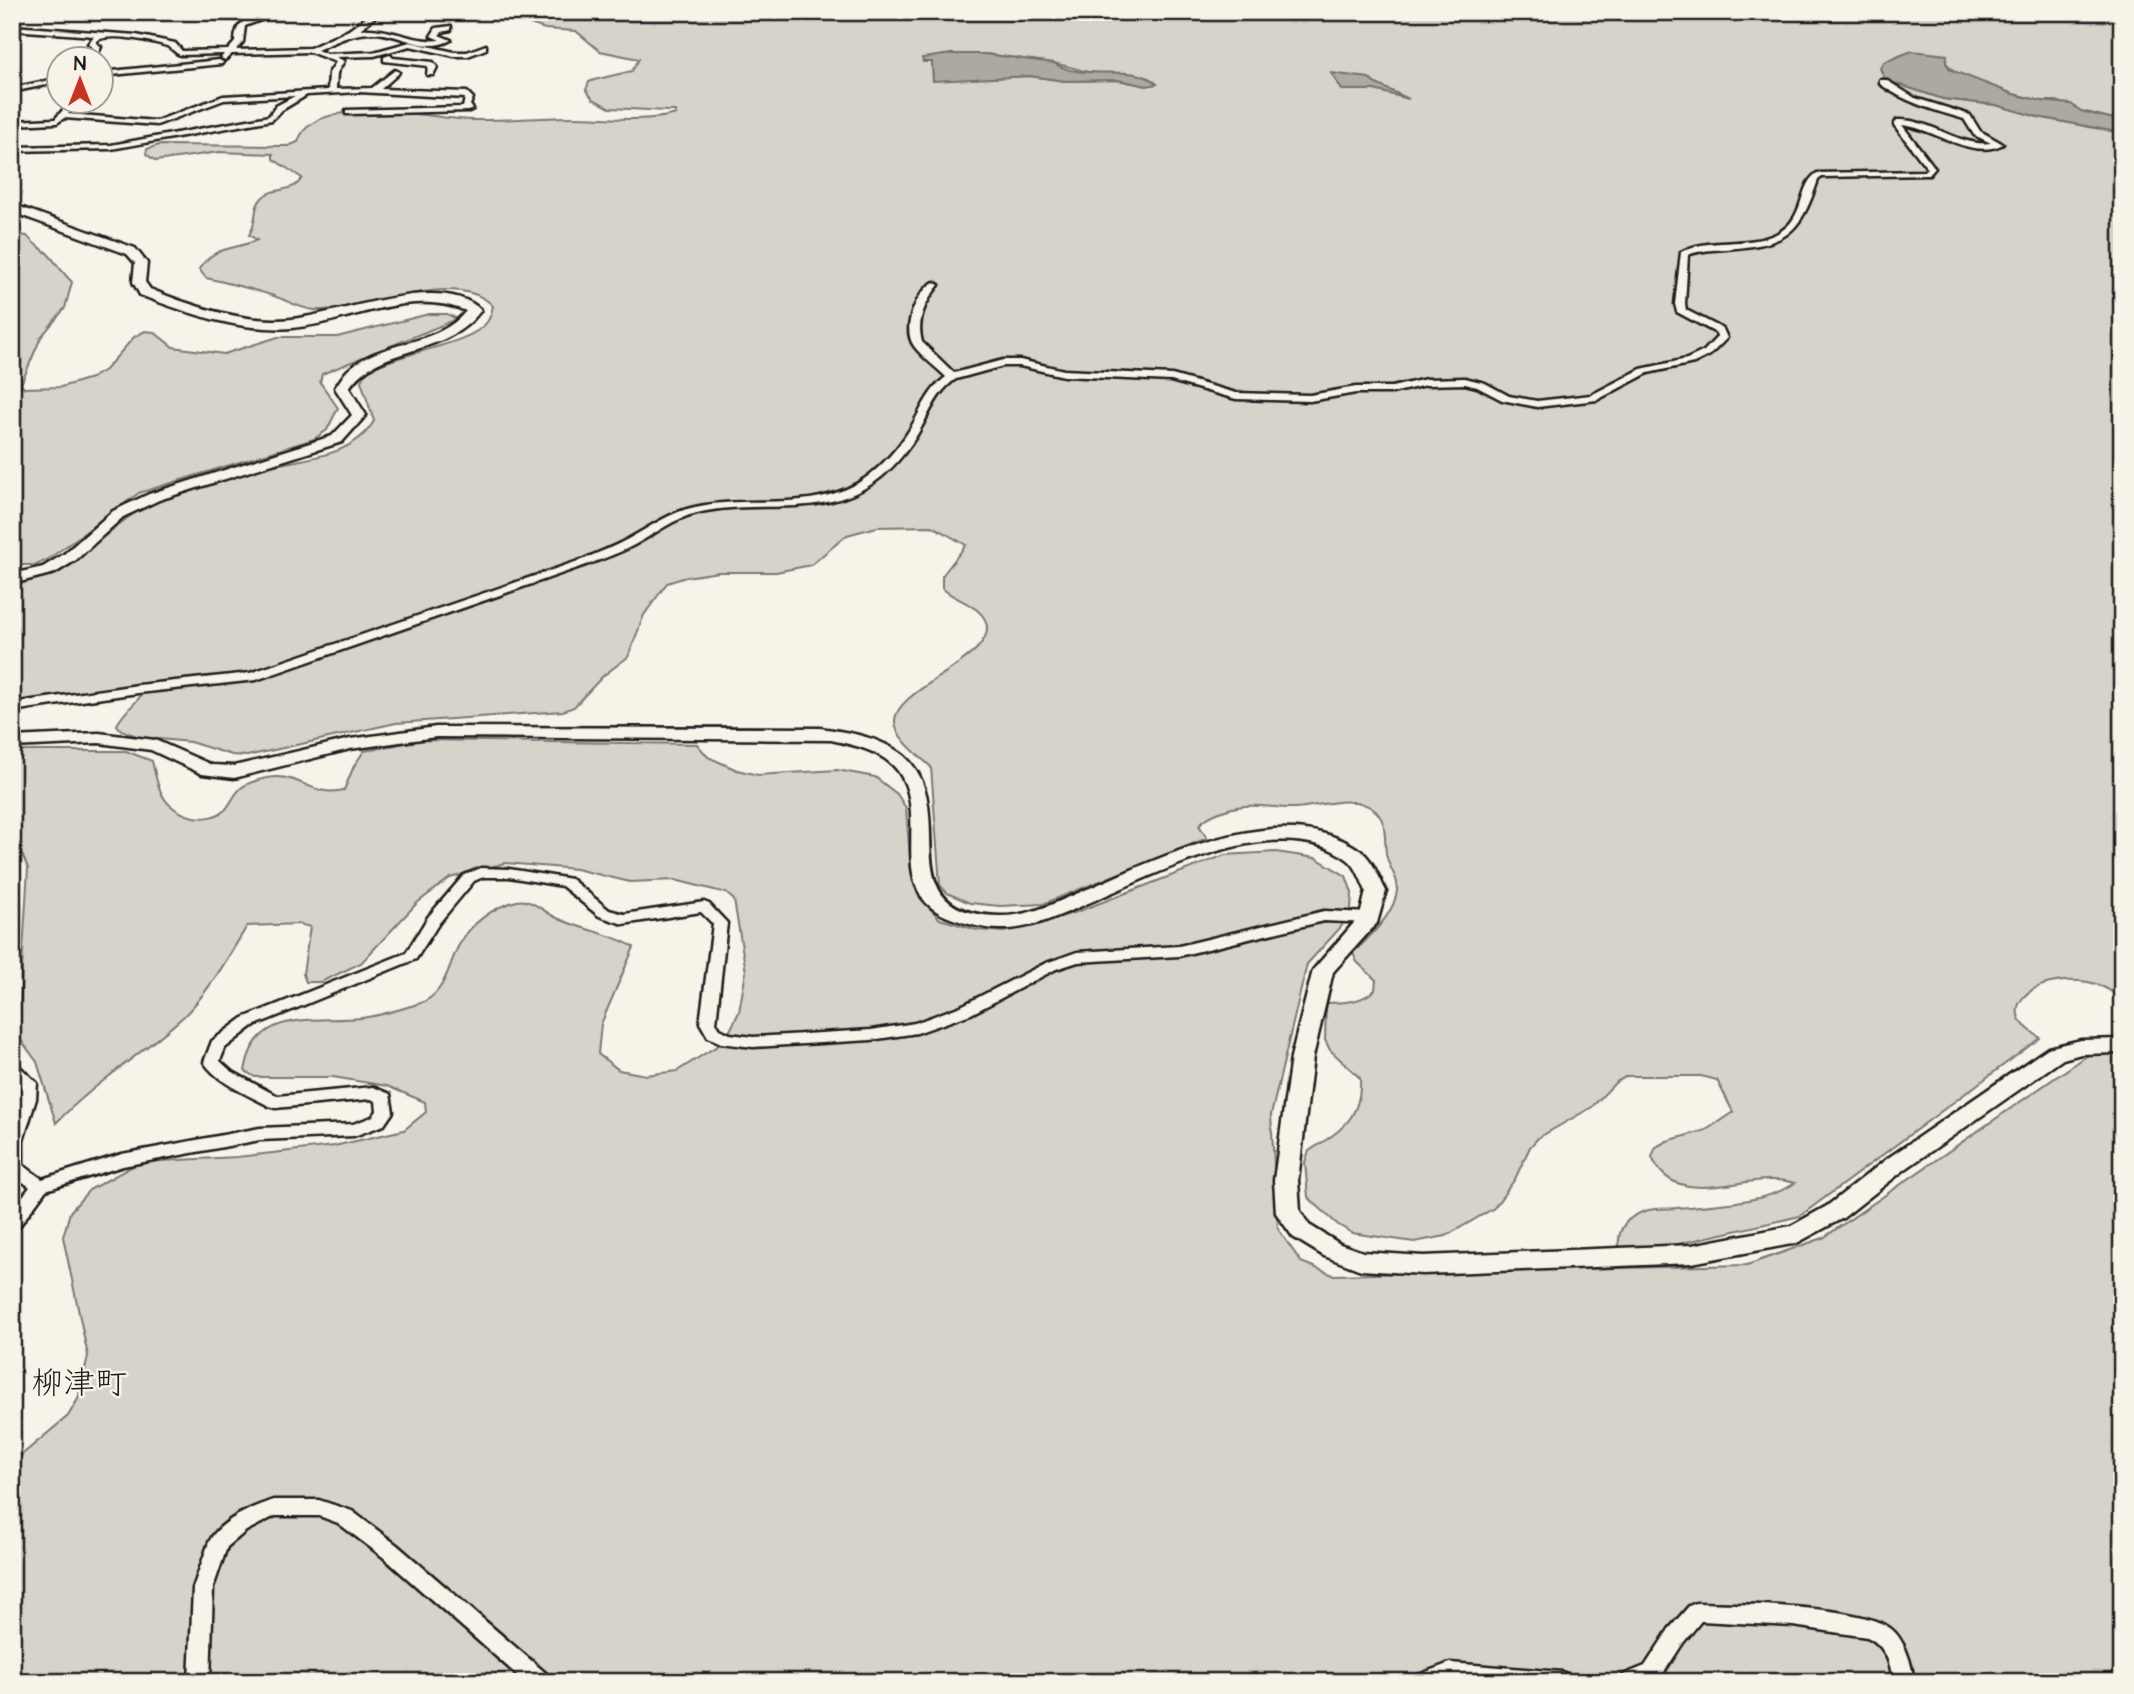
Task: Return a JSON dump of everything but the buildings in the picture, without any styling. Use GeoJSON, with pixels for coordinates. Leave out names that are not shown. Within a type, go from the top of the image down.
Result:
{"type":"FeatureCollection","features":[{"type":"Feature","properties":{"kind":"street"},"geometry":{"type":"LineString","coordinates":[[12,15],[26,12]]}},
{"type":"Feature","properties":{"kind":"street"},"geometry":{"type":"LineString","coordinates":[[223,62],[239,41],[242,25],[280,12]]}},
{"type":"Feature","properties":{"kind":"street"},"geometry":{"type":"LineString","coordinates":[[311,50],[352,32],[378,12]]}},
{"type":"Feature","properties":{"kind":"street"},"geometry":{"type":"LineString","coordinates":[[352,32],[381,31],[421,41],[444,43],[447,40],[435,36],[439,30],[448,28]]}},
{"type":"Feature","properties":{"kind":"street"},"geometry":{"type":"LineString","coordinates":[[12,29],[155,40],[172,45],[180,54],[311,50],[330,55],[408,55]]}},
{"type":"Feature","properties":{"kind":"street"},"geometry":{"type":"LineString","coordinates":[[95,46],[92,44],[93,40],[100,35]]}},
{"type":"Feature","properties":{"kind":"street"},"geometry":{"type":"LineString","coordinates":[[374,54],[421,41]]}},
{"type":"Feature","properties":{"kind":"street"},"geometry":{"type":"LineString","coordinates":[[410,44],[454,54],[468,54],[483,47]]}},
{"type":"Feature","properties":{"kind":"street"},"geometry":{"type":"LineString","coordinates":[[116,73],[267,57],[279,52]]}},
{"type":"Feature","properties":{"kind":"street"},"geometry":{"type":"LineString","coordinates":[[330,55],[340,61],[334,73],[332,92]]}},
{"type":"Feature","properties":{"kind":"street"},"geometry":{"type":"LineString","coordinates":[[390,57],[387,59],[430,64],[433,67],[430,73]]}},
{"type":"Feature","properties":{"kind":"street"},"geometry":{"type":"LineString","coordinates":[[375,90],[395,72]]}},
{"type":"Feature","properties":{"kind":"street"},"geometry":{"type":"LineString","coordinates":[[12,707],[127,690],[252,677],[588,561],[624,546],[664,520],[679,514],[702,508],[746,503],[801,502],[842,495],[861,486],[880,471],[914,431],[930,400],[945,381],[1003,363],[1020,363],[1064,373],[1172,378],[1241,397],[1310,398],[1356,390],[1392,390],[1426,382],[1465,381],[1522,402],[1537,404],[1593,398],[1645,371],[1690,360],[1719,344],[1722,338],[1720,331],[1682,312],[1680,296],[1684,254],[1689,251],[1759,241],[1790,230],[1801,216],[1814,178],[1820,175],[1926,173],[1931,168],[1901,130],[1898,125],[1900,122],[1922,123],[1970,145],[1999,144],[1977,133],[1967,117],[1922,106],[1883,82]]}},
{"type":"Feature","properties":{"kind":"street"},"geometry":{"type":"LineString","coordinates":[[12,90],[46,83]]}},
{"type":"Feature","properties":{"kind":"street"},"geometry":{"type":"LineString","coordinates":[[12,123],[57,121],[63,116],[157,123],[223,99],[332,92],[375,90],[467,94],[469,98],[466,105],[469,109],[349,112]]}},
{"type":"Feature","properties":{"kind":"street"},"geometry":{"type":"LineString","coordinates":[[12,149],[111,148],[215,129],[272,118],[279,108],[303,95]]}},
{"type":"Feature","properties":{"kind":"street"},"geometry":{"type":"LineString","coordinates":[[12,208],[131,251],[141,263],[139,282],[145,292],[242,320],[292,324],[425,298],[452,300],[474,310],[462,327],[445,336],[372,362],[345,379],[342,388],[359,415],[337,439],[153,497],[118,514],[70,557],[49,570],[12,579]]}},
{"type":"Feature","properties":{"kind":"street"},"geometry":{"type":"LineString","coordinates":[[934,285],[922,298],[914,336],[916,343],[952,377]]}},
{"type":"Feature","properties":{"kind":"street"},"geometry":{"type":"LineString","coordinates":[[12,742],[99,738],[155,745],[208,770],[234,772],[350,744],[395,736],[436,733],[820,733],[862,740],[888,754],[906,769],[918,790],[920,857],[929,896],[951,914],[1000,923],[1034,919],[1212,847],[1276,832],[1309,837],[1337,846],[1356,856],[1376,891],[1370,918],[1323,970],[1302,1057],[1286,1180],[1287,1213],[1301,1231],[1332,1250],[1361,1261],[1423,1265],[1692,1254],[1797,1234],[1835,1212],[1896,1164],[2056,1053],[2081,1047],[2122,1046]]}},
{"type":"Feature","properties":{"kind":"street"},"geometry":{"type":"LineString","coordinates":[[12,1223],[40,1186],[122,1160],[260,1135],[354,1130],[378,1121],[385,1112],[384,1098],[373,1093],[275,1102],[247,1089],[212,1062],[218,1045],[248,1022],[411,956],[433,920],[469,878],[481,872],[509,873],[566,882],[604,912],[622,919],[704,907],[720,923],[708,1023],[714,1034],[727,1039],[753,1042],[871,1035],[917,1028],[966,1010],[1051,965],[1077,957],[1179,951],[1324,916],[1370,918]]}},
{"type":"Feature","properties":{"kind":"street"},"geometry":{"type":"LineString","coordinates":[[12,1069],[29,1083],[28,1099],[15,1140],[15,1167],[40,1186]]}},
{"type":"Feature","properties":{"kind":"street"},"geometry":{"type":"LineString","coordinates":[[199,1682],[203,1588],[219,1542],[239,1525],[274,1508],[319,1508],[345,1517],[390,1551],[541,1682]]}},
{"type":"Feature","properties":{"kind":"street"},"geometry":{"type":"LineString","coordinates":[[1630,1682],[1652,1673],[1676,1636],[1696,1612],[1760,1615],[1857,1625],[1882,1634],[1902,1664],[1904,1682]]}},
{"type":"Feature","properties":{"kind":"street"},"geometry":{"type":"LineString","coordinates":[[1424,1682],[1450,1673],[1562,1682]]}},
{"type":"Feature","properties":{"kind":"shaded area"},"geometry":{"type":"Polygon","coordinates":[[[458,12],[2122,12],[2122,121],[2081,111],[2057,101],[2042,101],[2013,94],[1956,73],[1946,63],[1912,51],[1884,62],[1885,80],[1943,99],[1996,105],[2038,117],[2122,133],[2122,999],[2102,986],[2079,981],[2049,983],[2031,990],[2019,1004],[2018,1014],[2024,1025],[2040,1038],[1800,1216],[1669,1246],[1619,1247],[1624,1224],[1645,1211],[1754,1199],[1783,1190],[1795,1183],[1777,1180],[1696,1187],[1678,1183],[1663,1174],[1652,1157],[1656,1147],[1667,1141],[1706,1130],[1733,1112],[1717,1080],[1701,1076],[1627,1076],[1616,1082],[1592,1107],[1538,1138],[1530,1147],[1515,1179],[1494,1208],[1446,1236],[1414,1242],[1352,1233],[1337,1224],[1308,1197],[1305,1162],[1309,1151],[1347,1122],[1353,1114],[1360,1092],[1360,1078],[1330,1050],[1325,1040],[1326,1003],[1358,1000],[1375,990],[1376,980],[1357,962],[1353,953],[1382,922],[1397,893],[1396,879],[1387,857],[1383,824],[1378,813],[1365,804],[1345,801],[1295,808],[1237,807],[1216,813],[1199,825],[1207,838],[1043,904],[1000,906],[970,903],[947,893],[940,885],[931,767],[904,741],[895,722],[899,709],[912,696],[968,657],[981,644],[987,630],[978,611],[942,588],[942,576],[966,545],[932,526],[877,527],[847,535],[811,565],[776,572],[719,572],[667,583],[644,615],[628,657],[603,676],[574,707],[563,711],[396,723],[247,756],[232,755],[190,742],[139,737],[121,730],[117,725],[119,720],[142,694],[132,690],[12,706],[12,581],[35,578],[56,570],[143,507],[163,497],[229,476],[328,454],[354,442],[374,421],[361,381],[365,373],[393,360],[465,337],[487,322],[493,308],[477,295],[456,290],[407,294],[334,309],[315,310],[206,278],[199,269],[212,255],[257,240],[249,235],[262,198],[272,192],[294,186],[302,178],[273,159],[273,154],[219,152],[156,161],[146,154],[147,149],[159,145],[288,146],[298,142],[308,126],[326,117],[350,112],[376,111],[485,120],[574,117],[638,119],[676,114],[675,111],[610,108],[593,99],[586,90],[589,82],[632,71],[639,59],[600,51],[576,31],[545,29],[521,21],[517,17],[457,16],[458,12]],[[985,54],[934,57],[933,80],[1030,76],[1065,81],[1118,80],[1147,86],[1112,74],[1096,74],[1054,63],[985,54]]]}},
{"type":"Feature","properties":{"kind":"shaded area"},"geometry":{"type":"Polygon","coordinates":[[[1912,51],[1947,55],[1946,63],[1951,70],[2013,94],[2071,104],[2081,111],[2122,121],[2122,133],[2038,117],[1996,105],[1943,99],[1885,80],[1880,68],[1884,62],[1912,51]]]}},
{"type":"Feature","properties":{"kind":"shaded area"},"geometry":{"type":"Polygon","coordinates":[[[985,54],[1054,63],[1079,71],[1135,74],[1147,77],[1157,84],[1147,86],[1118,80],[1065,81],[1030,76],[933,81],[932,62],[923,62],[922,58],[985,54]]]}},
{"type":"Feature","properties":{"kind":"shaded area"},"geometry":{"type":"Polygon","coordinates":[[[1331,73],[1369,78],[1374,83],[1409,99],[1374,90],[1342,90],[1331,73]]]}},
{"type":"Feature","properties":{"kind":"shaded area"},"geometry":{"type":"Polygon","coordinates":[[[12,234],[27,236],[49,255],[72,282],[65,308],[41,337],[21,384],[24,388],[61,387],[91,378],[105,370],[134,337],[145,331],[154,332],[173,347],[224,354],[278,337],[337,337],[429,314],[447,314],[457,319],[322,374],[320,382],[338,408],[327,430],[314,439],[139,493],[47,560],[36,565],[12,565],[12,234]]]}},
{"type":"Feature","properties":{"kind":"shaded area"},"geometry":{"type":"Polygon","coordinates":[[[422,740],[697,744],[708,757],[737,770],[758,775],[837,770],[875,777],[897,794],[906,808],[911,872],[919,897],[940,919],[977,930],[1004,932],[1074,913],[1225,855],[1276,852],[1316,858],[1346,876],[1352,893],[1351,909],[1341,927],[1307,964],[1271,1115],[1278,1229],[1301,1262],[1333,1275],[1747,1265],[1823,1238],[2091,1053],[2122,1052],[2122,1682],[131,1682],[128,1679],[88,1676],[73,1682],[12,1682],[12,1463],[68,1416],[78,1399],[88,1356],[63,1237],[70,1212],[89,1190],[140,1162],[237,1157],[334,1146],[404,1130],[426,1112],[425,1102],[387,1086],[333,1077],[255,1077],[245,1071],[251,1051],[260,1036],[273,1027],[288,1022],[368,1017],[427,1000],[440,987],[459,945],[469,930],[491,912],[517,901],[532,903],[555,917],[634,947],[601,1024],[598,1054],[619,1070],[646,1075],[677,1071],[725,1041],[739,1012],[746,972],[734,900],[726,893],[675,880],[630,882],[576,869],[505,863],[450,878],[417,903],[361,963],[321,982],[306,982],[303,974],[310,927],[299,924],[247,926],[211,984],[185,1015],[87,1094],[56,1123],[37,1062],[18,1036],[28,868],[12,832],[12,751],[126,751],[152,761],[160,790],[168,804],[183,814],[202,818],[222,812],[241,788],[268,778],[286,778],[324,791],[344,790],[364,751],[422,740]]]}},
{"type":"Feature","properties":{"kind":"district","name":"柳津町"},"geometry":{"type":"Point","coordinates":[79,1383]}}]}
